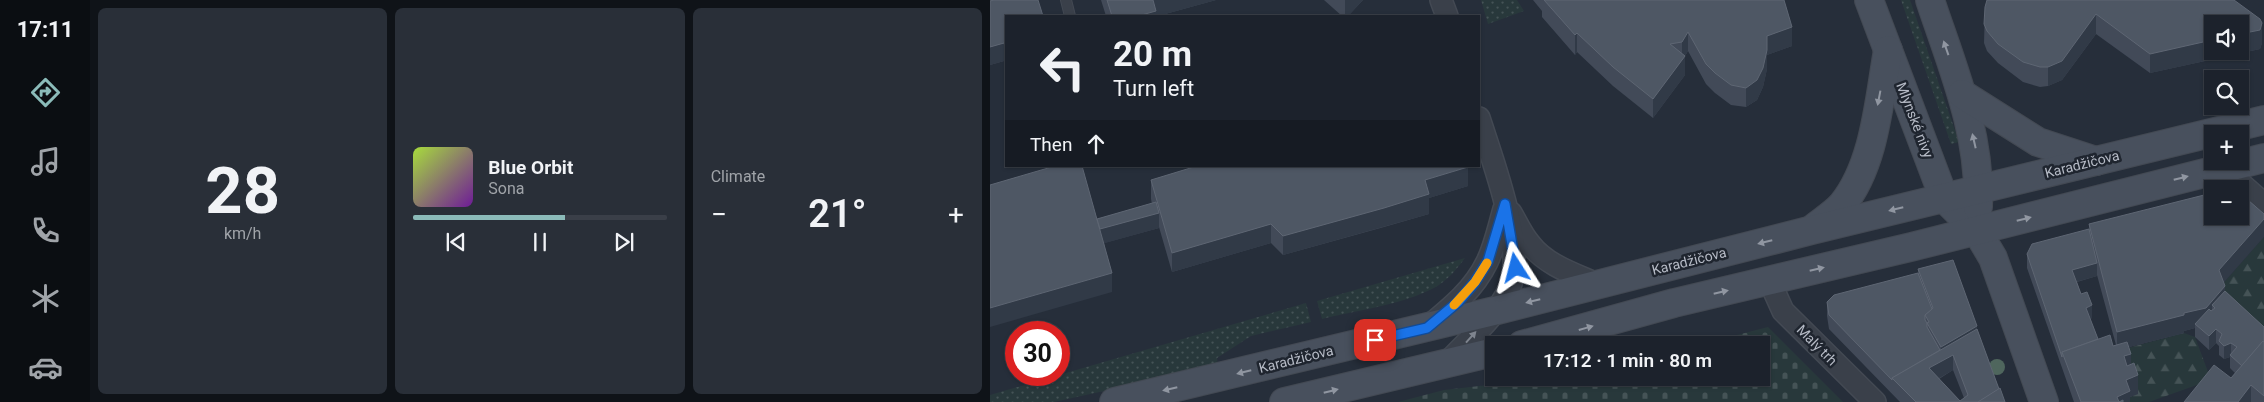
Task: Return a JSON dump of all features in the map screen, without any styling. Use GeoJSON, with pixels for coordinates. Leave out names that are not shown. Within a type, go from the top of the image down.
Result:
{"type":"FeatureCollection","features":[{"type":"Feature","properties":{"kind":"main road","name":"Mlynské nivy"},"geometry":{"type":"LineString","coordinates":[[1870,0],[1944,198],[1977,231],[1993,258],[2044,402]]}},
{"type":"Feature","properties":{"kind":"main road"},"geometry":{"type":"LineString","coordinates":[[1930,0],[1962,94],[1976,152],[1978,189],[1977,231]]}},
{"type":"Feature","properties":{"kind":"main road"},"geometry":{"type":"LineString","coordinates":[[1812,230],[1842,206],[1861,174],[1869,153],[1888,50]]}},
{"type":"Feature","properties":{"kind":"main road"},"geometry":{"type":"LineString","coordinates":[[1962,94],[2038,142],[2096,161]]}},
{"type":"Feature","properties":{"kind":"main road","name":"Karadžičova"},"geometry":{"type":"LineString","coordinates":[[2248,125],[2264,120]]}},
{"type":"Feature","properties":{"kind":"main road","name":"Karadžičova"},"geometry":{"type":"LineString","coordinates":[[1114,402],[1427,328],[1978,189],[2204,137]]}},
{"type":"Feature","properties":{"kind":"main road"},"geometry":{"type":"LineString","coordinates":[[2249,160],[2264,158]]}},
{"type":"Feature","properties":{"kind":"main road"},"geometry":{"type":"LineString","coordinates":[[1555,336],[1674,303],[1977,231],[2204,169]]}},
{"type":"Feature","properties":{"kind":"main road"},"geometry":{"type":"LineString","coordinates":[[1284,402],[1485,354]]}},
{"type":"Feature","properties":{"kind":"street"},"geometry":{"type":"LineString","coordinates":[[1441,0],[1447,15]]}},
{"type":"Feature","properties":{"kind":"street"},"geometry":{"type":"LineString","coordinates":[[1448,362],[1494,311],[1509,289],[1516,268],[1505,204],[1480,121]]}},
{"type":"Feature","properties":{"kind":"street"},"geometry":{"type":"LineString","coordinates":[[2229,170],[2264,204]]}},
{"type":"Feature","properties":{"kind":"street"},"geometry":{"type":"LineString","coordinates":[[1505,204],[1529,243],[1539,254],[1568,273],[1597,284]]}},
{"type":"Feature","properties":{"kind":"street"},"geometry":{"type":"LineString","coordinates":[[1427,328],[1458,302],[1475,282],[1488,261],[1505,204]]}},
{"type":"Feature","properties":{"kind":"street","name":"Malý trh"},"geometry":{"type":"LineString","coordinates":[[1769,280],[1783,311],[1875,402]]}},
{"type":"Feature","properties":{"kind":"lane"},"geometry":{"type":"LineString","coordinates":[[1066,0],[1070,15]]}},
{"type":"Feature","properties":{"kind":"green space"},"geometry":{"type":"Polygon","coordinates":[[[1481,0],[1517,0],[1524,11],[1488,24],[1481,0]]]}},
{"type":"Feature","properties":{"kind":"green space"},"geometry":{"type":"Polygon","coordinates":[[[1901,0],[1910,0],[1959,142],[1951,144],[1901,0]]]}},
{"type":"Feature","properties":{"kind":"green space"},"geometry":{"type":"Polygon","coordinates":[[[2264,237],[2264,340],[2219,288],[2264,237]]]}},
{"type":"Feature","properties":{"kind":"green space"},"geometry":{"type":"Polygon","coordinates":[[[1465,258],[1443,282],[1421,294],[1394,303],[1322,319],[1317,301],[1465,258]]]}},
{"type":"Feature","properties":{"kind":"green space"},"geometry":{"type":"Polygon","coordinates":[[[1306,303],[1311,322],[1251,336],[1217,358],[1218,366],[1054,402],[990,402],[990,395],[1021,386],[1070,386],[1070,372],[1306,303]]]}},
{"type":"Feature","properties":{"kind":"green space"},"geometry":{"type":"Polygon","coordinates":[[[1768,327],[1843,402],[1398,402],[1444,390],[1485,385],[1770,386],[1770,336],[1733,336],[1768,327]]]}},
{"type":"Feature","properties":{"kind":"green space"},"geometry":{"type":"Polygon","coordinates":[[[2184,333],[2195,337],[2211,380],[2149,402],[2127,402],[2124,349],[2184,333]]]}},
{"type":"Feature","properties":{"kind":"building"},"geometry":{"type":"Polygon","coordinates":[[[1038,0],[1043,15],[1005,15],[1005,46],[1004,43],[990,47],[990,1],[1038,0]]]}},
{"type":"Feature","properties":{"kind":"building"},"geometry":{"type":"Polygon","coordinates":[[[1107,0],[1153,0],[1156,11],[1142,15],[1112,15],[1107,0]]]}},
{"type":"Feature","properties":{"kind":"building"},"geometry":{"type":"Polygon","coordinates":[[[1544,0],[1784,0],[1792,27],[1767,36],[1767,50],[1763,68],[1757,80],[1746,88],[1731,85],[1715,73],[1706,64],[1688,32],[1682,42],[1670,44],[1685,56],[1653,99],[1613,67],[1577,33],[1575,35],[1544,0]]]}},
{"type":"Feature","properties":{"kind":"building"},"geometry":{"type":"Polygon","coordinates":[[[1987,0],[2234,0],[2260,19],[2262,23],[2260,30],[2249,32],[2249,15],[2204,15],[2204,42],[2150,54],[2096,14],[2062,61],[2048,67],[2040,67],[2023,62],[1998,44],[1987,31],[1984,24],[1987,0]]]}},
{"type":"Feature","properties":{"kind":"building"},"geometry":{"type":"Polygon","coordinates":[[[1052,167],[1082,167],[1112,273],[990,308],[990,185],[1052,167]]]}},
{"type":"Feature","properties":{"kind":"building"},"geometry":{"type":"Polygon","coordinates":[[[1194,167],[1468,167],[1425,180],[1429,194],[1384,208],[1283,236],[1271,224],[1172,253],[1151,180],[1194,167]]]}},
{"type":"Feature","properties":{"kind":"building"},"geometry":{"type":"Polygon","coordinates":[[[2204,195],[2204,225],[2249,225],[2249,201],[2264,214],[2264,219],[2219,270],[2225,286],[2206,308],[2117,332],[2089,224],[2204,195]]]}},
{"type":"Feature","properties":{"kind":"building"},"geometry":{"type":"Polygon","coordinates":[[[1156,202],[1159,213],[1100,229],[1097,219],[1156,202]]]}},
{"type":"Feature","properties":{"kind":"building"},"geometry":{"type":"Polygon","coordinates":[[[2089,229],[2097,263],[2072,270],[2081,294],[2087,292],[2092,305],[2086,308],[2098,339],[2062,352],[2062,357],[2027,254],[2032,244],[2089,229]]]}},
{"type":"Feature","properties":{"kind":"building"},"geometry":{"type":"Polygon","coordinates":[[[1953,260],[1977,326],[1941,347],[1927,323],[1929,322],[1925,315],[1933,308],[1918,269],[1953,260]]]}},
{"type":"Feature","properties":{"kind":"building"},"geometry":{"type":"Polygon","coordinates":[[[1918,273],[1932,309],[1925,315],[1927,327],[1940,350],[1892,378],[1892,380],[1829,315],[1827,302],[1834,295],[1918,273]]]}},
{"type":"Feature","properties":{"kind":"building"},"geometry":{"type":"Polygon","coordinates":[[[2225,291],[2264,327],[2264,342],[2242,366],[2230,355],[2237,347],[2231,343],[2224,346],[2219,341],[2222,334],[2216,329],[2209,336],[2195,324],[2209,309],[2211,311],[2215,308],[2212,305],[2225,291]]]}},
{"type":"Feature","properties":{"kind":"building"},"geometry":{"type":"Polygon","coordinates":[[[1977,329],[1999,389],[1978,402],[1916,402],[1892,378],[1977,329]],[[1953,355],[1929,368],[1960,401],[1968,395],[1953,355]]]}},
{"type":"Feature","properties":{"kind":"building"},"geometry":{"type":"Polygon","coordinates":[[[2110,335],[2113,346],[2127,342],[2131,354],[2124,356],[2127,366],[2134,363],[2138,375],[2126,380],[2130,391],[2117,397],[2119,402],[2081,402],[2062,352],[2110,335]]]}},
{"type":"Feature","properties":{"kind":"building"},"geometry":{"type":"Polygon","coordinates":[[[2263,341],[2264,396],[2251,385],[2238,402],[2184,402],[2214,365],[2231,378],[2263,341]]]}},
{"type":"Feature","properties":{"kind":"building"},"geometry":{"type":"Polygon","coordinates":[[[2000,388],[2005,402],[1978,402],[2000,388]]]}},
{"type":"Feature","properties":{"kind":"slow traffic"},"geometry":{"type":"LineString","coordinates":[[1454,305],[1475,282],[1487,263]]}},
{"type":"Feature","properties":{"kind":"route"},"geometry":{"type":"LineString","coordinates":[[1375,340],[1427,328],[1458,302],[1475,282],[1488,261],[1505,204],[1516,268]]}}]}
